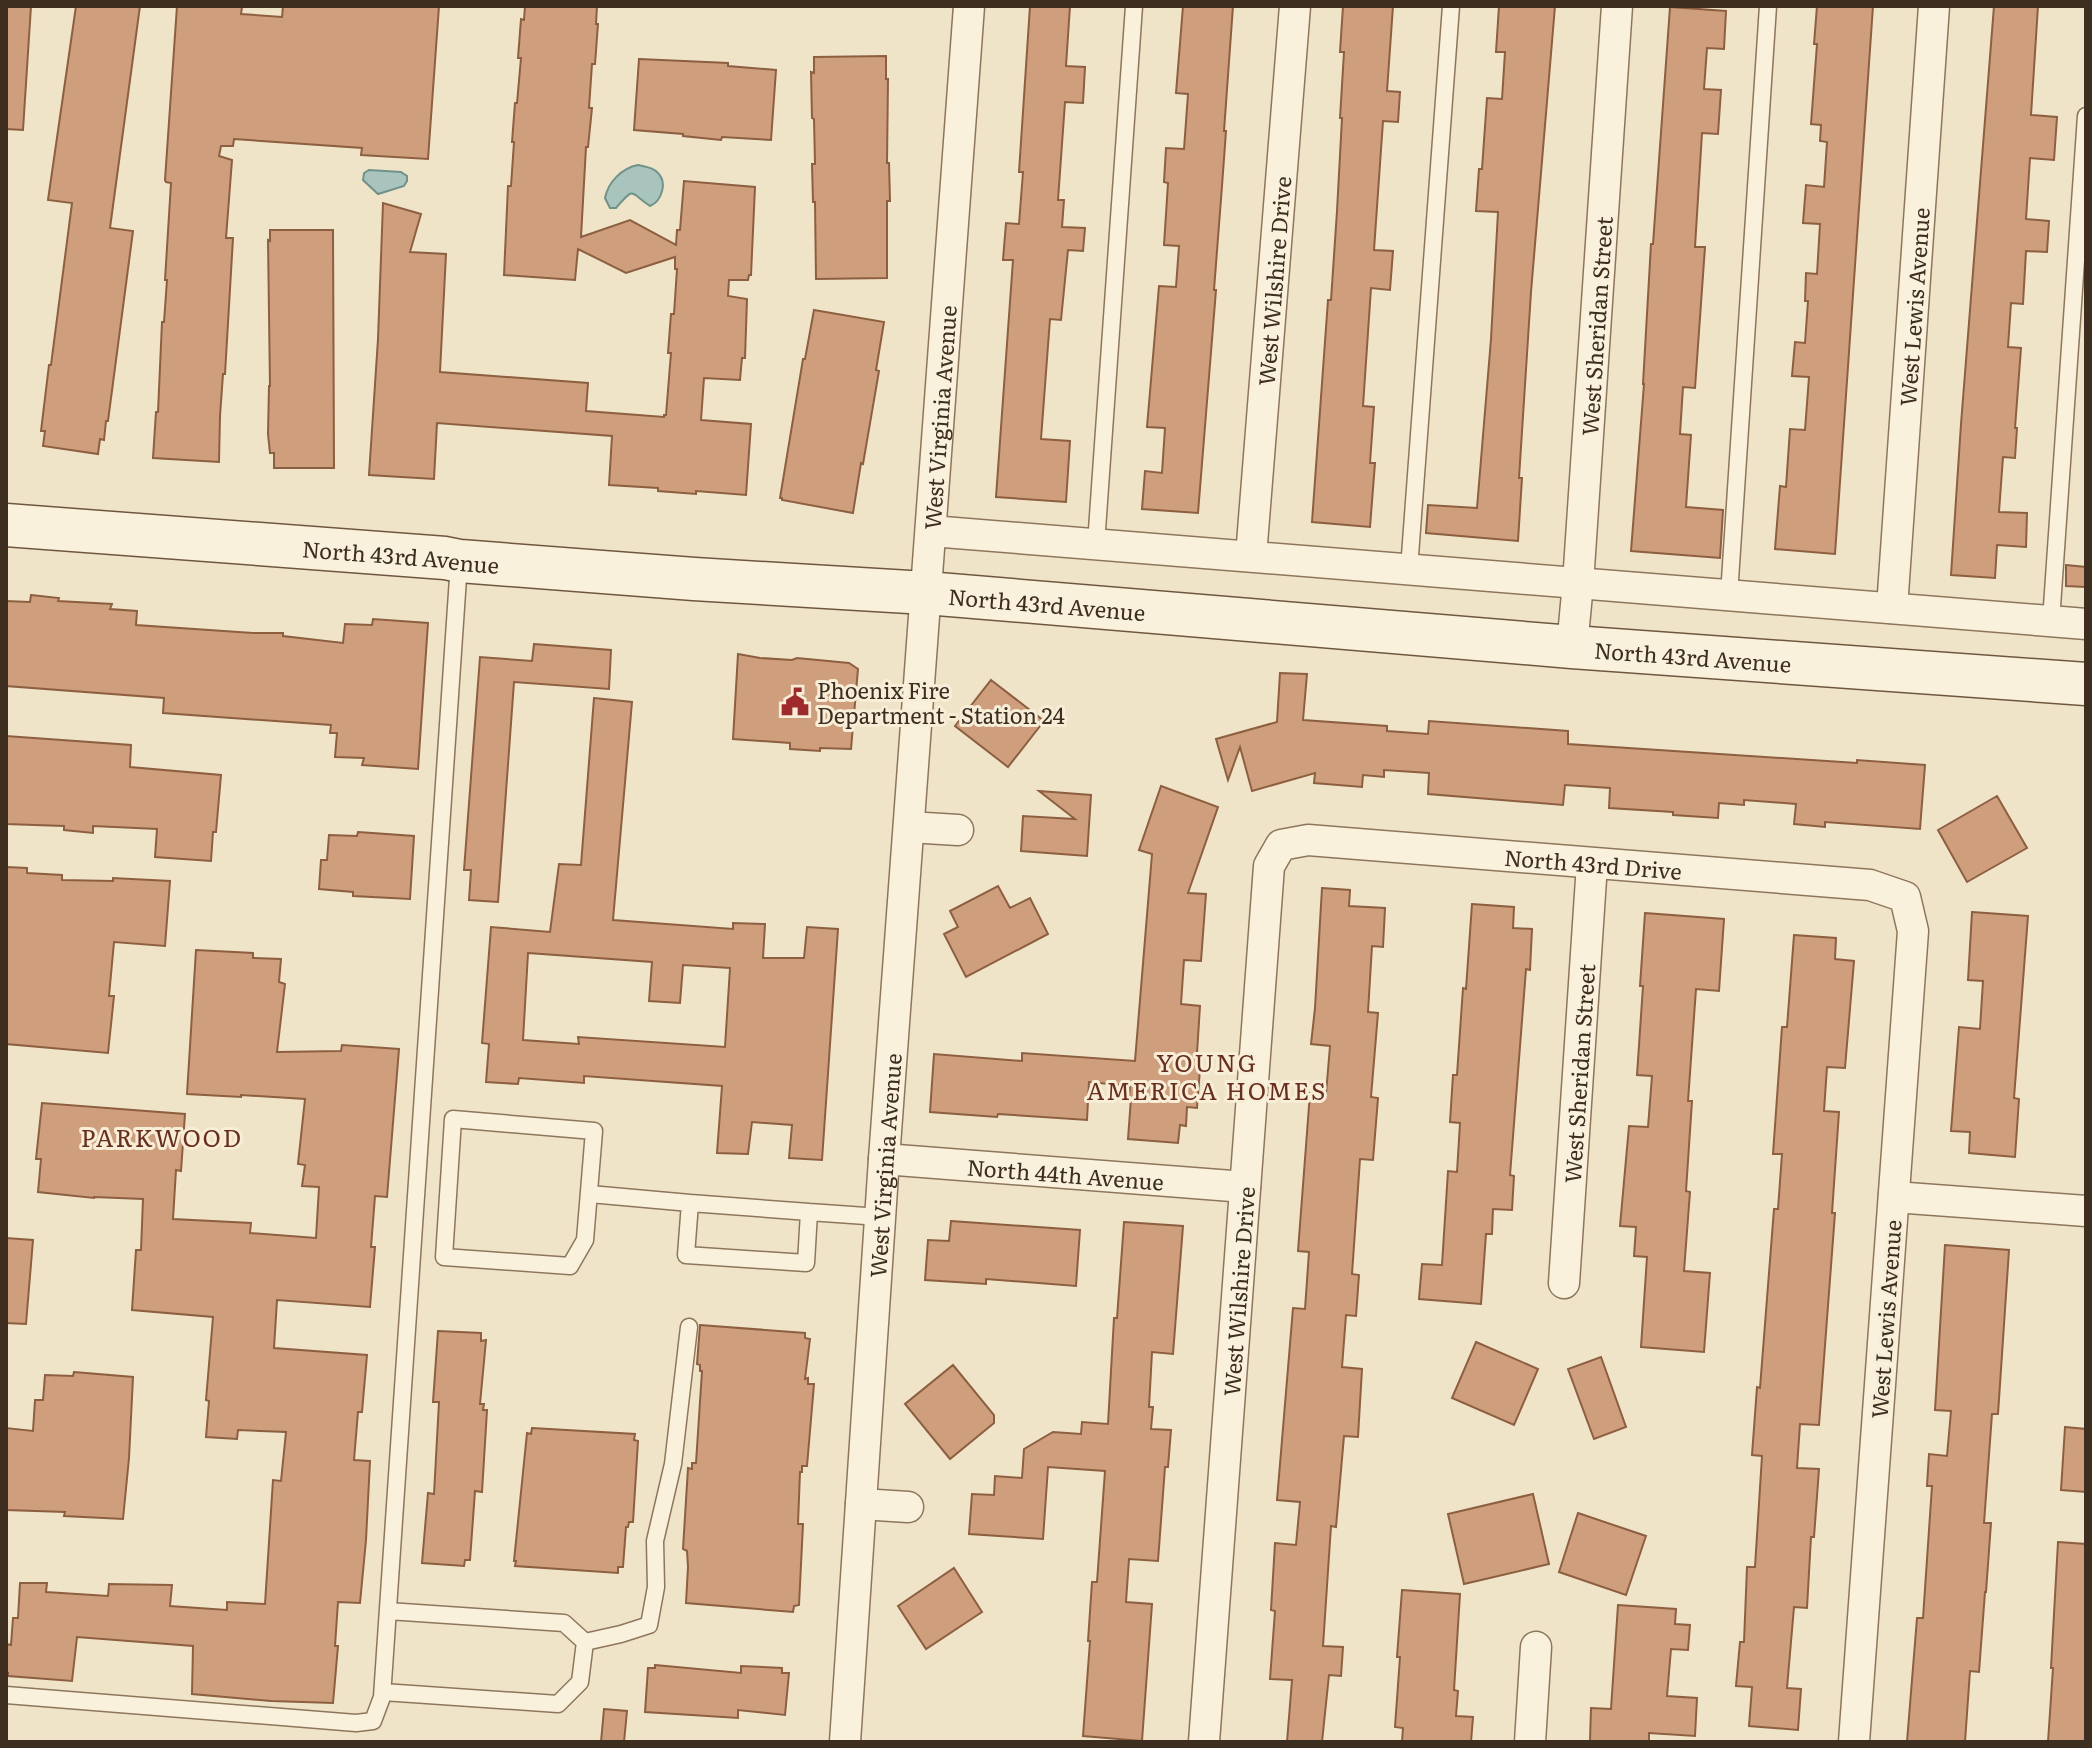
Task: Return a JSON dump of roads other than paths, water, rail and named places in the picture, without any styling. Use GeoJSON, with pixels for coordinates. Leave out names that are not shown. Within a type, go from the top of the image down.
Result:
{"type":"FeatureCollection","features":[{"type":"Feature","properties":{"kind":"main road","name":"North 43rd Avenue"},"geometry":{"type":"LineString","coordinates":[[6,525],[2086,684]]}},
{"type":"Feature","properties":{"kind":"street","name":"West Virginia Avenue"},"geometry":{"type":"LineString","coordinates":[[845,1742],[884,1159],[969,6]]}},
{"type":"Feature","properties":{"kind":"street","name":"West Wilshire Drive"},"geometry":{"type":"LineString","coordinates":[[1251,556],[1295,6]]}},
{"type":"Feature","properties":{"kind":"street","name":"West Sheridan Street"},"geometry":{"type":"LineString","coordinates":[[1572,647],[1617,6]]}},
{"type":"Feature","properties":{"kind":"street","name":"West Lewis Avenue"},"geometry":{"type":"LineString","coordinates":[[1892,608],[1934,6]]}},
{"type":"Feature","properties":{"kind":"street"},"geometry":{"type":"LineString","coordinates":[[931,531],[2086,624]]}},
{"type":"Feature","properties":{"kind":"street"},"geometry":{"type":"LineString","coordinates":[[909,827],[958,830]]}},
{"type":"Feature","properties":{"kind":"street","name":"North 43rd Drive"},"geometry":{"type":"LineString","coordinates":[[1281,845],[1308,840],[1870,885],[1905,897]]}},
{"type":"Feature","properties":{"kind":"street","name":"West Wilshire Drive"},"geometry":{"type":"LineString","coordinates":[[1204,1742],[1269,866],[1281,845]]}},
{"type":"Feature","properties":{"kind":"street","name":"West Sheridan Street"},"geometry":{"type":"LineString","coordinates":[[1564,1283],[1592,864]]}},
{"type":"Feature","properties":{"kind":"street","name":"West Lewis Avenue"},"geometry":{"type":"LineString","coordinates":[[1854,1742],[1913,931],[1905,897]]}},
{"type":"Feature","properties":{"kind":"street","name":"North 44th Avenue"},"geometry":{"type":"LineString","coordinates":[[884,1159],[1245,1187]]}},
{"type":"Feature","properties":{"kind":"street"},"geometry":{"type":"LineString","coordinates":[[1894,1197],[2086,1211]]}},
{"type":"Feature","properties":{"kind":"street"},"geometry":{"type":"LineString","coordinates":[[861,1504],[908,1507]]}},
{"type":"Feature","properties":{"kind":"street"},"geometry":{"type":"LineString","coordinates":[[1530,1742],[1536,1647]]}},
{"type":"Feature","properties":{"kind":"lane"},"geometry":{"type":"LineString","coordinates":[[1096,544],[1134,6]]}},
{"type":"Feature","properties":{"kind":"lane"},"geometry":{"type":"LineString","coordinates":[[1409,569],[1451,6]]}},
{"type":"Feature","properties":{"kind":"lane"},"geometry":{"type":"LineString","coordinates":[[1729,595],[1768,6]]}},
{"type":"Feature","properties":{"kind":"lane"},"geometry":{"type":"LineString","coordinates":[[2051,621],[2086,116]]}},
{"type":"Feature","properties":{"kind":"lane"},"geometry":{"type":"LineString","coordinates":[[6,1695],[356,1723],[373,1721],[383,1692],[460,561]]}},
{"type":"Feature","properties":{"kind":"lane"},"geometry":{"type":"LineString","coordinates":[[453,1119],[594,1131],[590,1194],[585,1240],[570,1266],[444,1257],[453,1119]]}},
{"type":"Feature","properties":{"kind":"lane"},"geometry":{"type":"LineString","coordinates":[[590,1194],[880,1217]]}},
{"type":"Feature","properties":{"kind":"lane"},"geometry":{"type":"LineString","coordinates":[[690,1203],[686,1255],[806,1263],[809,1212]]}},
{"type":"Feature","properties":{"kind":"lane"},"geometry":{"type":"LineString","coordinates":[[585,1642],[649,1625],[656,1587],[655,1541],[673,1464],[689,1327]]}},
{"type":"Feature","properties":{"kind":"lane"},"geometry":{"type":"LineString","coordinates":[[388,1611],[564,1623],[585,1642]]}},
{"type":"Feature","properties":{"kind":"lane"},"geometry":{"type":"LineString","coordinates":[[383,1692],[558,1704],[580,1682],[585,1642]]}},
{"type":"Feature","properties":{"kind":"water"},"geometry":{"type":"Polygon","coordinates":[[[638,165],[653,169],[660,176],[663,186],[658,200],[650,206],[630,194],[616,208],[610,208],[605,198],[613,181],[627,169],[638,165]]]}},
{"type":"Feature","properties":{"kind":"water"},"geometry":{"type":"Polygon","coordinates":[[[369,170],[401,172],[407,176],[407,181],[404,186],[378,194],[363,180],[364,173],[369,170]]]}},
{"type":"Feature","properties":{"kind":"place","name":"Phoenix Fire Department - Station 24"},"geometry":{"type":"Point","coordinates":[795,702]}},
{"type":"Feature","properties":{"kind":"district","name":"YOUNG AMERICA HOMES"},"geometry":{"type":"Point","coordinates":[1207,1075]}},
{"type":"Feature","properties":{"kind":"district","name":"PARKWOOD"},"geometry":{"type":"Point","coordinates":[162,1136]}}]}
